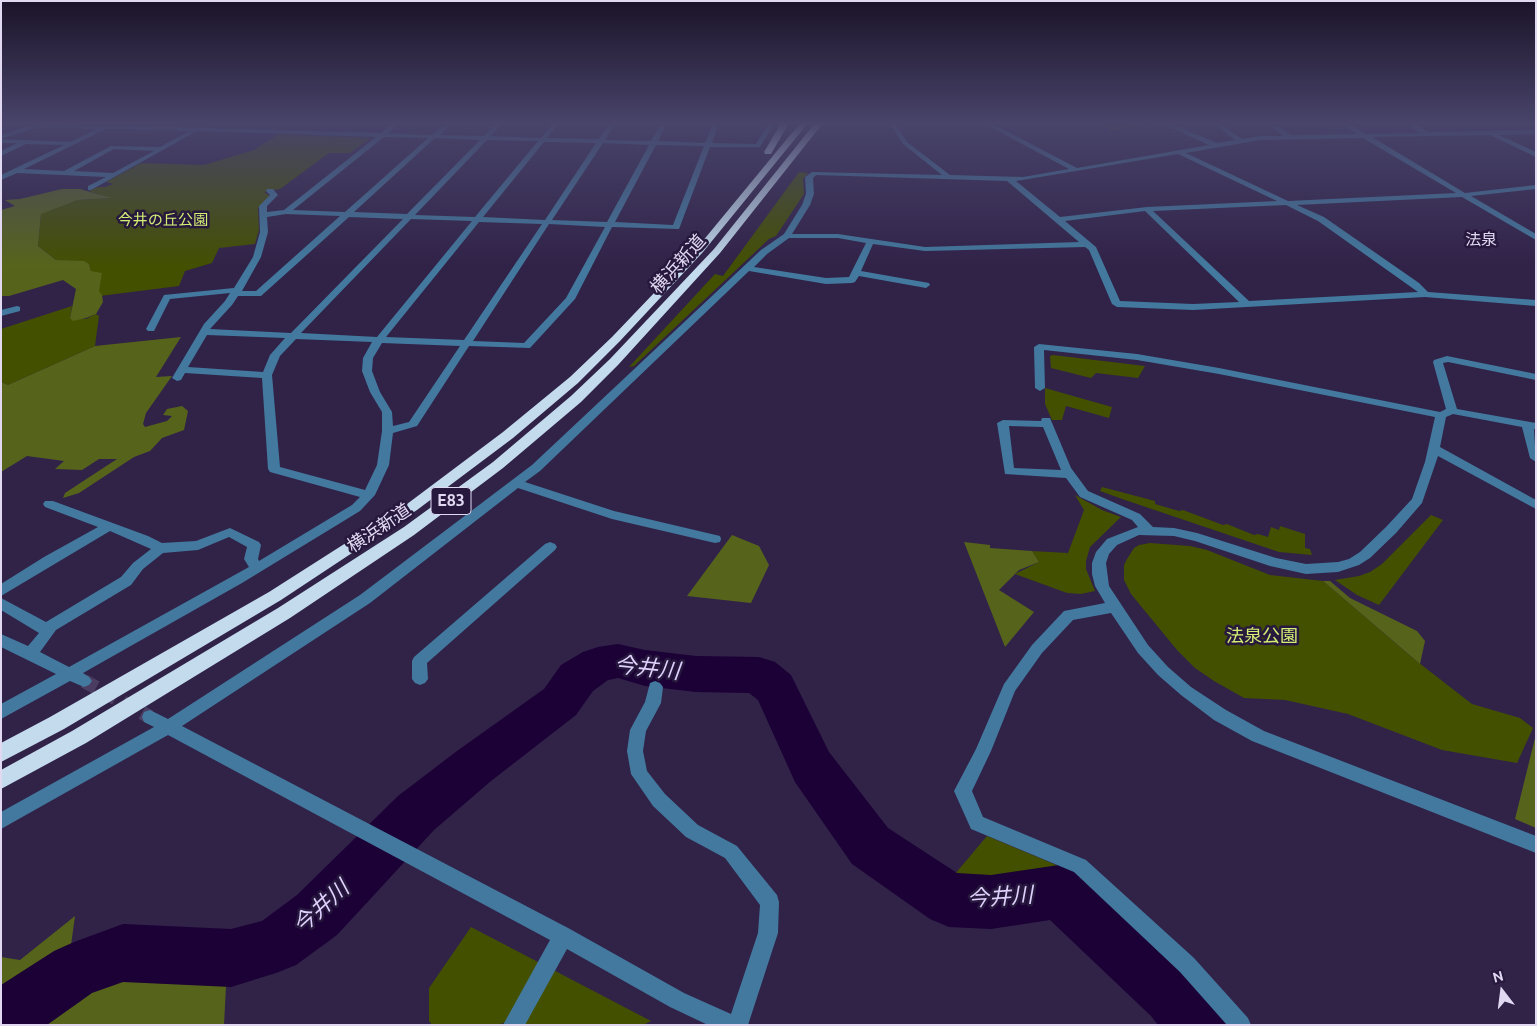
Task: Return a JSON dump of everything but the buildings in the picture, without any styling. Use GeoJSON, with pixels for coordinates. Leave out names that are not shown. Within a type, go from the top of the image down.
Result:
{"type":"FeatureCollection","features":[{"type":"Feature","properties":{"kind":"highway"},"geometry":{"type":"LineString","coordinates":[[732,211],[756,171]]}},
{"type":"Feature","properties":{"kind":"highway","name":"横浜新道"},"geometry":{"type":"LineString","coordinates":[[1,753],[57,723],[275,596],[355,545],[453,477],[508,435],[574,380],[680,270],[770,171]]}},
{"type":"Feature","properties":{"kind":"highway","name":"横浜新道"},"geometry":{"type":"LineString","coordinates":[[1,780],[79,737],[284,613],[409,531],[498,465],[576,399],[628,348],[717,251],[779,171]]}},
{"type":"Feature","properties":{"kind":"street"},"geometry":{"type":"LineString","coordinates":[[1,178],[16,171],[115,175]]}},
{"type":"Feature","properties":{"kind":"street"},"geometry":{"type":"LineString","coordinates":[[66,173],[70,171]]}},
{"type":"Feature","properties":{"kind":"street"},"geometry":{"type":"LineString","coordinates":[[91,188],[122,171]]}},
{"type":"Feature","properties":{"kind":"street"},"geometry":{"type":"LineString","coordinates":[[286,212],[338,171]]}},
{"type":"Feature","properties":{"kind":"street"},"geometry":{"type":"LineString","coordinates":[[151,329],[167,297],[237,292],[258,294],[396,171]]}},
{"type":"Feature","properties":{"kind":"street"},"geometry":{"type":"LineString","coordinates":[[369,495],[274,469],[266,375],[275,355],[454,171]]}},
{"type":"Feature","properties":{"kind":"street"},"geometry":{"type":"LineString","coordinates":[[1,712],[257,568],[356,508],[369,495],[383,464],[388,431],[387,412],[375,392],[367,371],[368,358],[378,340],[517,171]]}},
{"type":"Feature","properties":{"kind":"street"},"geometry":{"type":"LineString","coordinates":[[388,431],[413,424],[580,171]]}},
{"type":"Feature","properties":{"kind":"street"},"geometry":{"type":"LineString","coordinates":[[204,332],[527,346],[570,299],[637,171]]}},
{"type":"Feature","properties":{"kind":"street"},"geometry":{"type":"LineString","coordinates":[[263,215],[286,212],[676,227],[697,171]]}},
{"type":"Feature","properties":{"kind":"street"},"geometry":{"type":"LineString","coordinates":[[942,171],[947,175]]}},
{"type":"Feature","properties":{"kind":"street"},"geometry":{"type":"LineString","coordinates":[[1,822],[169,726],[365,599],[516,484],[536,468],[764,252],[787,236],[806,205],[810,194],[809,177],[814,172],[1023,179],[1064,171]]}},
{"type":"Feature","properties":{"kind":"street"},"geometry":{"type":"LineString","coordinates":[[1218,171],[1321,219],[1416,285],[1425,294]]}},
{"type":"Feature","properties":{"kind":"street"},"geometry":{"type":"LineString","coordinates":[[1423,171],[1536,238]]}},
{"type":"Feature","properties":{"kind":"street"},"geometry":{"type":"LineString","coordinates":[[1009,178],[1093,249],[1117,304],[1193,306],[1425,294],[1536,303]]}},
{"type":"Feature","properties":{"kind":"street"},"geometry":{"type":"LineString","coordinates":[[1057,220],[1147,209],[1464,195],[1536,187]]}},
{"type":"Feature","properties":{"kind":"street"},"geometry":{"type":"LineString","coordinates":[[266,375],[180,374],[206,326],[229,303],[257,257],[264,232],[263,206],[274,195],[270,191]]}},
{"type":"Feature","properties":{"kind":"street"},"geometry":{"type":"LineString","coordinates":[[1147,209],[1246,303]]}},
{"type":"Feature","properties":{"kind":"street"},"geometry":{"type":"LineString","coordinates":[[1523,230],[1536,245]]}},
{"type":"Feature","properties":{"kind":"street"},"geometry":{"type":"LineString","coordinates":[[787,236],[838,236],[926,250],[960,246],[1088,244]]}},
{"type":"Feature","properties":{"kind":"street"},"geometry":{"type":"LineString","coordinates":[[747,268],[826,281],[852,280],[870,242]]}},
{"type":"Feature","properties":{"kind":"street"},"geometry":{"type":"LineString","coordinates":[[856,273],[926,284]]}},
{"type":"Feature","properties":{"kind":"street"},"geometry":{"type":"LineString","coordinates":[[1,314],[17,309]]}},
{"type":"Feature","properties":{"kind":"street"},"geometry":{"type":"LineString","coordinates":[[1040,388],[1039,347],[1137,358],[1446,413],[1531,425],[1536,458]]}},
{"type":"Feature","properties":{"kind":"street"},"geometry":{"type":"LineString","coordinates":[[1536,377],[1447,359],[1438,362],[1446,413],[1425,485],[1412,508],[1365,555],[1354,562],[1338,567],[1306,569],[1275,563],[1197,537],[1174,532],[1138,531],[1112,542],[1103,552],[1099,563],[1102,586],[1114,607],[1143,648],[1163,671],[1186,691],[1220,715],[1258,736],[1536,845]]}},
{"type":"Feature","properties":{"kind":"street"},"geometry":{"type":"LineString","coordinates":[[1070,474],[1009,470],[1003,423],[1046,422],[1054,444],[1070,474],[1084,494],[1136,517],[1149,531]]}},
{"type":"Feature","properties":{"kind":"street"},"geometry":{"type":"LineString","coordinates":[[1434,449],[1536,505]]}},
{"type":"Feature","properties":{"kind":"street"},"geometry":{"type":"LineString","coordinates":[[516,484],[612,515],[716,539]]}},
{"type":"Feature","properties":{"kind":"street"},"geometry":{"type":"LineString","coordinates":[[48,504],[143,539],[160,548],[198,545],[230,532],[254,545],[251,559],[257,568]]}},
{"type":"Feature","properties":{"kind":"street"},"geometry":{"type":"LineString","coordinates":[[1,591],[49,560],[109,526]]}},
{"type":"Feature","properties":{"kind":"street"},"geometry":{"type":"LineString","coordinates":[[420,679],[419,661],[550,547]]}},
{"type":"Feature","properties":{"kind":"street"},"geometry":{"type":"LineString","coordinates":[[46,630],[126,581],[138,566],[160,548]]}},
{"type":"Feature","properties":{"kind":"street"},"geometry":{"type":"LineString","coordinates":[[1,603],[46,630]]}},
{"type":"Feature","properties":{"kind":"street"},"geometry":{"type":"LineString","coordinates":[[1114,607],[1069,615],[1037,649],[1009,688],[983,751],[963,791],[977,823],[1080,866],[1187,965],[1241,1025]]}},
{"type":"Feature","properties":{"kind":"street"},"geometry":{"type":"LineString","coordinates":[[30,654],[48,632],[46,630]]}},
{"type":"Feature","properties":{"kind":"street"},"geometry":{"type":"LineString","coordinates":[[1,640],[84,681]]}},
{"type":"Feature","properties":{"kind":"street"},"geometry":{"type":"LineString","coordinates":[[655,687],[653,703],[638,730],[635,750],[639,774],[658,800],[692,830],[731,852],[770,902],[768,933],[738,1025]]}},
{"type":"Feature","properties":{"kind":"street"},"geometry":{"type":"LineString","coordinates":[[150,717],[562,936],[677,1000],[732,1025]]}},
{"type":"Feature","properties":{"kind":"street"},"geometry":{"type":"LineString","coordinates":[[513,1025],[562,936]]}},
{"type":"Feature","properties":{"kind":"green space","name":"今井の丘公園"},"geometry":{"type":"Polygon","coordinates":[[[126,171],[305,171],[280,189],[264,192],[270,196],[258,208],[259,230],[255,244],[219,248],[212,263],[185,271],[179,286],[84,298],[91,271],[89,264],[56,260],[38,246],[41,213],[78,200],[110,198],[89,191],[113,184],[106,182],[126,171]]]}},
{"type":"Feature","properties":{"kind":"green space"},"geometry":{"type":"Polygon","coordinates":[[[799,172],[808,173],[803,179],[804,194],[776,236],[769,239],[634,366],[629,367],[715,274],[723,276],[799,172]]]}},
{"type":"Feature","properties":{"kind":"green space"},"geometry":{"type":"Polygon","coordinates":[[[62,189],[80,189],[112,198],[78,200],[41,214],[38,246],[56,260],[84,261],[89,264],[91,271],[102,273],[99,291],[103,302],[96,314],[73,321],[70,318],[76,289],[63,280],[9,296],[1,296],[1,210],[15,206],[5,200],[20,199],[62,189]]]}},
{"type":"Feature","properties":{"kind":"green space"},"geometry":{"type":"Polygon","coordinates":[[[72,306],[70,318],[86,319],[96,314],[99,316],[95,346],[8,385],[1,382],[1,329],[72,306]]]}},
{"type":"Feature","properties":{"kind":"green space"},"geometry":{"type":"Polygon","coordinates":[[[181,337],[156,377],[172,376],[146,413],[143,424],[145,427],[167,421],[172,416],[163,415],[167,409],[182,406],[188,411],[184,430],[162,438],[150,451],[134,457],[79,493],[63,498],[65,493],[117,459],[99,459],[82,470],[55,469],[64,461],[27,456],[1,472],[1,382],[8,385],[95,346],[181,337]]]}},
{"type":"Feature","properties":{"kind":"green space"},"geometry":{"type":"Polygon","coordinates":[[[1050,356],[1145,366],[1138,378],[1096,373],[1091,378],[1051,368],[1050,356]]]}},
{"type":"Feature","properties":{"kind":"green space"},"geometry":{"type":"Polygon","coordinates":[[[1045,388],[1112,407],[1109,418],[1066,406],[1062,420],[1052,420],[1045,404],[1045,388]]]}},
{"type":"Feature","properties":{"kind":"green space"},"geometry":{"type":"Polygon","coordinates":[[[1102,487],[1155,501],[1155,504],[1179,511],[1183,510],[1254,535],[1258,534],[1268,537],[1271,527],[1279,530],[1280,526],[1305,534],[1305,548],[1310,549],[1312,555],[1279,552],[1100,491],[1102,487]]]}},
{"type":"Feature","properties":{"kind":"green space"},"geometry":{"type":"Polygon","coordinates":[[[1075,495],[1102,510],[1121,517],[1090,547],[1086,569],[1095,591],[1081,594],[1067,593],[1015,574],[1039,562],[1032,551],[1068,553],[1084,510],[1075,495]]]}},
{"type":"Feature","properties":{"kind":"green space"},"geometry":{"type":"Polygon","coordinates":[[[1431,515],[1443,520],[1379,605],[1357,595],[1335,580],[1359,576],[1370,572],[1382,564],[1431,515]]]}},
{"type":"Feature","properties":{"kind":"green space"},"geometry":{"type":"Polygon","coordinates":[[[732,535],[759,546],[769,565],[751,603],[687,596],[732,535]]]}},
{"type":"Feature","properties":{"kind":"green space"},"geometry":{"type":"Polygon","coordinates":[[[964,542],[990,545],[990,548],[1032,551],[1039,562],[1019,570],[999,590],[1034,612],[1005,647],[964,542]]]}},
{"type":"Feature","properties":{"kind":"green space","name":"法泉公園"},"geometry":{"type":"Polygon","coordinates":[[[1150,543],[1190,546],[1207,550],[1270,575],[1323,581],[1414,659],[1472,704],[1520,718],[1533,728],[1517,763],[1442,750],[1348,714],[1285,700],[1244,698],[1214,681],[1195,668],[1177,650],[1131,594],[1124,580],[1124,565],[1134,548],[1150,543]]]}},
{"type":"Feature","properties":{"kind":"green space"},"geometry":{"type":"Polygon","coordinates":[[[1323,581],[1330,581],[1350,598],[1417,631],[1425,641],[1420,664],[1323,581]]]}},
{"type":"Feature","properties":{"kind":"green space"},"geometry":{"type":"Polygon","coordinates":[[[1536,734],[1536,828],[1515,819],[1536,734]]]}},
{"type":"Feature","properties":{"kind":"green space"},"geometry":{"type":"Polygon","coordinates":[[[987,836],[1073,872],[966,887],[949,881],[987,836]]]}},
{"type":"Feature","properties":{"kind":"green space"},"geometry":{"type":"Polygon","coordinates":[[[376,867],[338,917],[273,962],[226,986],[224,1025],[1,1025],[1,957],[20,960],[75,916],[68,967],[137,926],[186,944],[259,932],[332,877],[376,867]]]}},
{"type":"Feature","properties":{"kind":"green space"},"geometry":{"type":"Polygon","coordinates":[[[471,927],[651,1021],[643,1025],[519,1025],[520,1019],[496,1025],[432,1025],[429,1021],[429,988],[471,927]]]}},
{"type":"Feature","properties":{"kind":"waterway","name":"今井川"},"geometry":{"type":"LineString","coordinates":[[1,1023],[41,992],[74,971],[123,953],[231,958],[276,945],[317,915],[416,813],[474,766],[560,702],[577,678],[598,664],[618,661],[645,668],[696,674],[759,675],[775,688],[812,767],[870,846],[949,900],[991,902],[1059,892],[1172,995],[1196,1025]]}},
{"type":"Feature","properties":{"kind":"tunnel"},"geometry":{"type":"LineString","coordinates":[[84,681],[150,717]]}},
{"type":"Feature","properties":{"kind":"district","name":"法泉"},"geometry":{"type":"Point","coordinates":[1481,240]}}]}
